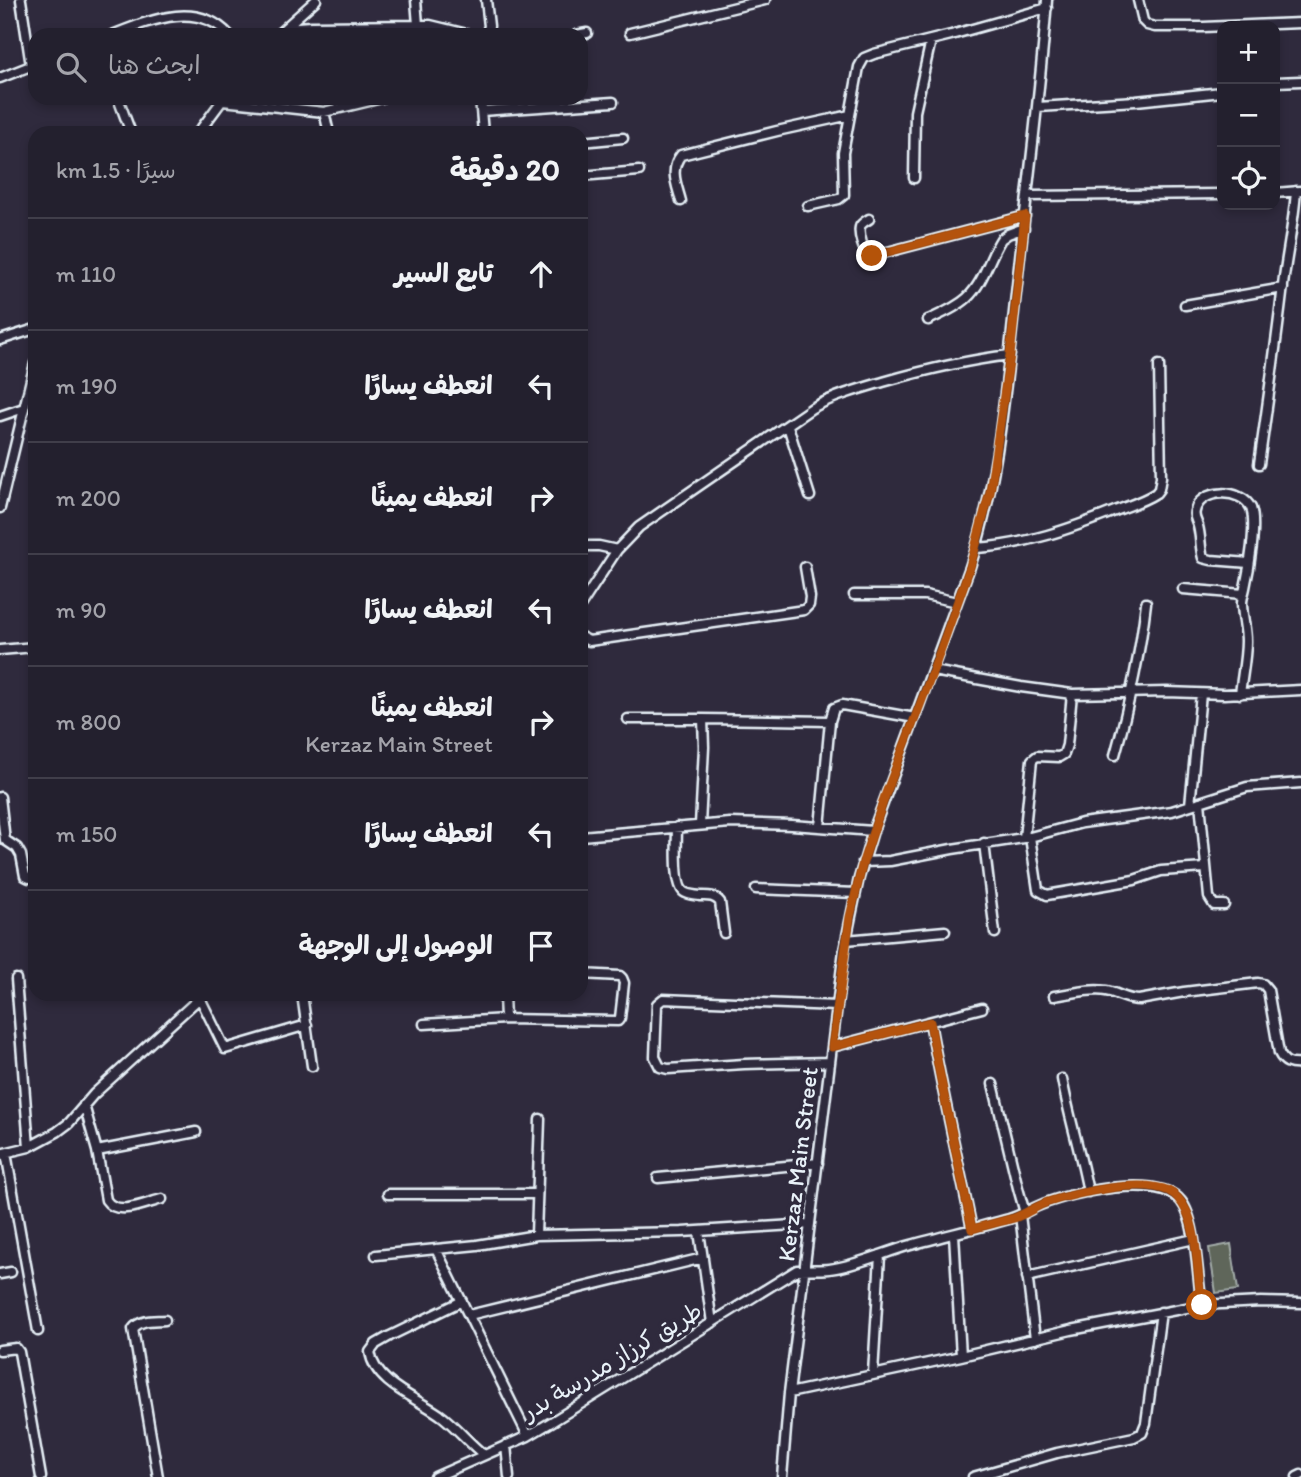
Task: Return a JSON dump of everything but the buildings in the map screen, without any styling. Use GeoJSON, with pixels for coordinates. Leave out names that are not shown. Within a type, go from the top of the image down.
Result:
{"type":"FeatureCollection","features":[{"type":"Feature","properties":{"kind":"street"},"geometry":{"type":"LineString","coordinates":[[21,0],[28,38]]}},
{"type":"Feature","properties":{"kind":"street"},"geometry":{"type":"LineString","coordinates":[[286,28],[316,0]]}},
{"type":"Feature","properties":{"kind":"street"},"geometry":{"type":"LineString","coordinates":[[416,0],[418,25]]}},
{"type":"Feature","properties":{"kind":"street"},"geometry":{"type":"LineString","coordinates":[[486,0],[488,28]]}},
{"type":"Feature","properties":{"kind":"street"},"geometry":{"type":"LineString","coordinates":[[631,33],[765,0]]}},
{"type":"Feature","properties":{"kind":"street"},"geometry":{"type":"LineString","coordinates":[[1138,0],[1143,21],[1155,27],[1301,23]]}},
{"type":"Feature","properties":{"kind":"street"},"geometry":{"type":"LineString","coordinates":[[808,206],[839,199],[844,195],[844,153],[859,67],[864,58],[1047,4]]}},
{"type":"Feature","properties":{"kind":"street","name":"Kerzaz Main Street"},"geometry":{"type":"LineString","coordinates":[[782,1477],[789,1393],[846,940],[863,862],[976,548],[994,471],[1010,355],[1047,4]]}},
{"type":"Feature","properties":{"kind":"street"},"geometry":{"type":"LineString","coordinates":[[131,28],[160,17],[187,13],[214,20],[222,28]]}},
{"type":"Feature","properties":{"kind":"street"},"geometry":{"type":"LineString","coordinates":[[286,28],[418,25],[441,28]]}},
{"type":"Feature","properties":{"kind":"street"},"geometry":{"type":"LineString","coordinates":[[914,178],[915,112],[930,40]]}},
{"type":"Feature","properties":{"kind":"street"},"geometry":{"type":"LineString","coordinates":[[0,78],[28,67]]}},
{"type":"Feature","properties":{"kind":"street"},"geometry":{"type":"LineString","coordinates":[[1280,82],[1301,81]]}},
{"type":"Feature","properties":{"kind":"street"},"geometry":{"type":"LineString","coordinates":[[1038,107],[1217,93]]}},
{"type":"Feature","properties":{"kind":"street"},"geometry":{"type":"LineString","coordinates":[[588,104],[613,102]]}},
{"type":"Feature","properties":{"kind":"street"},"geometry":{"type":"LineString","coordinates":[[121,105],[128,126]]}},
{"type":"Feature","properties":{"kind":"street"},"geometry":{"type":"LineString","coordinates":[[203,126],[219,105]]}},
{"type":"Feature","properties":{"kind":"street"},"geometry":{"type":"LineString","coordinates":[[270,105],[324,112],[353,105]]}},
{"type":"Feature","properties":{"kind":"street"},"geometry":{"type":"LineString","coordinates":[[481,105],[482,126]]}},
{"type":"Feature","properties":{"kind":"street"},"geometry":{"type":"LineString","coordinates":[[481,111],[569,105]]}},
{"type":"Feature","properties":{"kind":"street"},"geometry":{"type":"LineString","coordinates":[[324,112],[327,126]]}},
{"type":"Feature","properties":{"kind":"street"},"geometry":{"type":"LineString","coordinates":[[681,201],[674,172],[675,164],[681,155],[850,114]]}},
{"type":"Feature","properties":{"kind":"street"},"geometry":{"type":"LineString","coordinates":[[588,141],[623,138]]}},
{"type":"Feature","properties":{"kind":"street"},"geometry":{"type":"LineString","coordinates":[[588,175],[639,171]]}},
{"type":"Feature","properties":{"kind":"street"},"geometry":{"type":"LineString","coordinates":[[1259,464],[1298,191],[1280,193]]}},
{"type":"Feature","properties":{"kind":"street"},"geometry":{"type":"LineString","coordinates":[[1028,196],[1217,194]]}},
{"type":"Feature","properties":{"kind":"street"},"geometry":{"type":"LineString","coordinates":[[869,219],[859,228],[865,252],[872,256],[1025,216]]}},
{"type":"Feature","properties":{"kind":"street"},"geometry":{"type":"LineString","coordinates":[[928,320],[967,298],[975,289],[1001,239],[1024,228]]}},
{"type":"Feature","properties":{"kind":"street"},"geometry":{"type":"LineString","coordinates":[[1185,305],[1283,288]]}},
{"type":"Feature","properties":{"kind":"street"},"geometry":{"type":"LineString","coordinates":[[0,340],[28,331]]}},
{"type":"Feature","properties":{"kind":"street"},"geometry":{"type":"LineString","coordinates":[[588,594],[617,551],[639,527],[822,403],[862,388],[938,368],[1010,355]]}},
{"type":"Feature","properties":{"kind":"street"},"geometry":{"type":"LineString","coordinates":[[976,548],[1037,538],[1103,516],[1154,495],[1159,489],[1161,477],[1159,365]]}},
{"type":"Feature","properties":{"kind":"street"},"geometry":{"type":"LineString","coordinates":[[0,508],[28,397]]}},
{"type":"Feature","properties":{"kind":"street"},"geometry":{"type":"LineString","coordinates":[[0,416],[24,408]]}},
{"type":"Feature","properties":{"kind":"street"},"geometry":{"type":"LineString","coordinates":[[788,426],[810,496]]}},
{"type":"Feature","properties":{"kind":"street"},"geometry":{"type":"LineString","coordinates":[[1240,694],[1246,649],[1242,603],[1243,594],[1249,563],[1252,543],[1254,521],[1248,504],[1233,494],[1220,493],[1202,500],[1197,505],[1194,516],[1199,527],[1203,558],[1249,563]]}},
{"type":"Feature","properties":{"kind":"street"},"geometry":{"type":"LineString","coordinates":[[588,545],[617,551]]}},
{"type":"Feature","properties":{"kind":"street"},"geometry":{"type":"LineString","coordinates":[[588,640],[804,610],[809,605],[810,597],[805,567]]}},
{"type":"Feature","properties":{"kind":"street"},"geometry":{"type":"LineString","coordinates":[[1183,589],[1243,594]]}},
{"type":"Feature","properties":{"kind":"street"},"geometry":{"type":"LineString","coordinates":[[854,596],[925,595],[957,602]]}},
{"type":"Feature","properties":{"kind":"street"},"geometry":{"type":"LineString","coordinates":[[1115,755],[1132,693],[1146,603]]}},
{"type":"Feature","properties":{"kind":"street"},"geometry":{"type":"LineString","coordinates":[[0,650],[28,648]]}},
{"type":"Feature","properties":{"kind":"street"},"geometry":{"type":"LineString","coordinates":[[933,671],[1072,694],[1240,694],[1301,690]]}},
{"type":"Feature","properties":{"kind":"street"},"geometry":{"type":"LineString","coordinates":[[1072,694],[1064,754],[1037,756],[1032,760],[1027,837],[1038,890],[1046,895],[1134,880],[1161,871],[1205,868]]}},
{"type":"Feature","properties":{"kind":"street"},"geometry":{"type":"LineString","coordinates":[[1190,805],[1201,694]]}},
{"type":"Feature","properties":{"kind":"street"},"geometry":{"type":"LineString","coordinates":[[820,827],[832,711],[842,705],[915,718]]}},
{"type":"Feature","properties":{"kind":"street"},"geometry":{"type":"LineString","coordinates":[[628,719],[830,721]]}},
{"type":"Feature","properties":{"kind":"street"},"geometry":{"type":"LineString","coordinates":[[700,825],[703,719]]}},
{"type":"Feature","properties":{"kind":"street"},"geometry":{"type":"LineString","coordinates":[[863,862],[890,861],[1027,837],[1082,823],[1172,811],[1247,787],[1301,783]]}},
{"type":"Feature","properties":{"kind":"street"},"geometry":{"type":"LineString","coordinates":[[0,797],[5,840],[17,848],[25,876],[28,878]]}},
{"type":"Feature","properties":{"kind":"street"},"geometry":{"type":"LineString","coordinates":[[1200,802],[1205,868],[1211,902],[1224,905]]}},
{"type":"Feature","properties":{"kind":"street"},"geometry":{"type":"LineString","coordinates":[[588,835],[730,823],[873,831]]}},
{"type":"Feature","properties":{"kind":"street"},"geometry":{"type":"LineString","coordinates":[[677,827],[680,887],[689,894],[718,899],[724,933]]}},
{"type":"Feature","properties":{"kind":"street"},"geometry":{"type":"LineString","coordinates":[[984,844],[995,933]]}},
{"type":"Feature","properties":{"kind":"street"},"geometry":{"type":"LineString","coordinates":[[756,889],[856,893]]}},
{"type":"Feature","properties":{"kind":"street"},"geometry":{"type":"LineString","coordinates":[[846,940],[945,931]]}},
{"type":"Feature","properties":{"kind":"street"},"geometry":{"type":"LineString","coordinates":[[424,1024],[505,1019],[618,1021],[624,983],[622,978],[588,975]]}},
{"type":"Feature","properties":{"kind":"street"},"geometry":{"type":"LineString","coordinates":[[16,979],[29,1147]]}},
{"type":"Feature","properties":{"kind":"street"},"geometry":{"type":"LineString","coordinates":[[1054,996],[1098,990],[1139,1000],[1258,983],[1268,990],[1282,1060],[1289,1064],[1301,1064]]}},
{"type":"Feature","properties":{"kind":"street"},"geometry":{"type":"LineString","coordinates":[[830,1062],[668,1069],[660,1067],[655,1056],[657,1004],[663,999],[837,1006]]}},
{"type":"Feature","properties":{"kind":"street"},"geometry":{"type":"LineString","coordinates":[[38,1331],[3,1153],[29,1147],[69,1123],[94,1094],[196,1001]]}},
{"type":"Feature","properties":{"kind":"street"},"geometry":{"type":"LineString","coordinates":[[204,1001],[225,1049],[307,1025]]}},
{"type":"Feature","properties":{"kind":"street"},"geometry":{"type":"LineString","coordinates":[[303,1001],[313,1066]]}},
{"type":"Feature","properties":{"kind":"street"},"geometry":{"type":"LineString","coordinates":[[504,1001],[505,1019]]}},
{"type":"Feature","properties":{"kind":"street"},"geometry":{"type":"LineString","coordinates":[[832,1047],[982,1008]]}},
{"type":"Feature","properties":{"kind":"street"},"geometry":{"type":"LineString","coordinates":[[930,1022],[972,1229]]}},
{"type":"Feature","properties":{"kind":"street"},"geometry":{"type":"LineString","coordinates":[[1062,1079],[1087,1192]]}},
{"type":"Feature","properties":{"kind":"street"},"geometry":{"type":"LineString","coordinates":[[993,1084],[1023,1214],[1035,1339]]}},
{"type":"Feature","properties":{"kind":"street"},"geometry":{"type":"LineString","coordinates":[[85,1105],[109,1205],[124,1208],[162,1199]]}},
{"type":"Feature","properties":{"kind":"street"},"geometry":{"type":"LineString","coordinates":[[536,1235],[540,1119]]}},
{"type":"Feature","properties":{"kind":"street"},"geometry":{"type":"LineString","coordinates":[[97,1150],[197,1132]]}},
{"type":"Feature","properties":{"kind":"street"},"geometry":{"type":"LineString","coordinates":[[658,1178],[818,1163]]}},
{"type":"Feature","properties":{"kind":"street"},"geometry":{"type":"LineString","coordinates":[[804,1269],[831,1269],[1023,1214],[1044,1203],[1087,1192],[1155,1187],[1170,1191],[1181,1200],[1188,1212],[1202,1305]]}},
{"type":"Feature","properties":{"kind":"street"},"geometry":{"type":"LineString","coordinates":[[388,1194],[537,1194]]}},
{"type":"Feature","properties":{"kind":"street"},"geometry":{"type":"LineString","coordinates":[[376,1255],[477,1245],[536,1235],[699,1231],[810,1224]]}},
{"type":"Feature","properties":{"kind":"street"},"geometry":{"type":"LineString","coordinates":[[699,1231],[712,1323]]}},
{"type":"Feature","properties":{"kind":"street"},"geometry":{"type":"LineString","coordinates":[[954,1234],[961,1356]]}},
{"type":"Feature","properties":{"kind":"street"},"geometry":{"type":"LineString","coordinates":[[1027,1277],[1194,1239]]}},
{"type":"Feature","properties":{"kind":"street"},"geometry":{"type":"LineString","coordinates":[[436,1249],[528,1436]]}},
{"type":"Feature","properties":{"kind":"street"},"geometry":{"type":"LineString","coordinates":[[873,1374],[880,1255]]}},
{"type":"Feature","properties":{"kind":"street"},"geometry":{"type":"LineString","coordinates":[[468,1315],[703,1258]]}},
{"type":"Feature","properties":{"kind":"street","name":"طريق كرزاز مدرسة بدر"},"geometry":{"type":"LineString","coordinates":[[435,1477],[528,1436],[789,1274],[804,1269]]}},
{"type":"Feature","properties":{"kind":"street"},"geometry":{"type":"LineString","coordinates":[[0,1274],[11,1272]]}},
{"type":"Feature","properties":{"kind":"street"},"geometry":{"type":"LineString","coordinates":[[462,1301],[376,1344],[370,1352],[371,1361],[385,1378],[420,1404],[439,1414],[484,1455]]}},
{"type":"Feature","properties":{"kind":"street"},"geometry":{"type":"LineString","coordinates":[[789,1393],[1161,1312],[1202,1305],[1301,1303]]}},
{"type":"Feature","properties":{"kind":"street"},"geometry":{"type":"LineString","coordinates":[[973,1477],[1142,1433],[1146,1423],[1161,1312]]}},
{"type":"Feature","properties":{"kind":"street"},"geometry":{"type":"LineString","coordinates":[[158,1477],[133,1329],[136,1324],[142,1322],[165,1320]]}},
{"type":"Feature","properties":{"kind":"street"},"geometry":{"type":"LineString","coordinates":[[0,1350],[16,1348],[19,1352],[41,1477]]}},
{"type":"Feature","properties":{"kind":"street"},"geometry":{"type":"LineString","coordinates":[[506,1445],[509,1477]]}},
{"type":"Feature","properties":{"kind":"green space"},"geometry":{"type":"Polygon","coordinates":[[[1231,1244],[1238,1290],[1216,1293],[1209,1248],[1231,1244]]]}},
{"type":"Feature","properties":{"kind":"route"},"geometry":{"type":"LineString","coordinates":[[872,256],[1025,216],[1010,355],[990,492],[970,567],[863,862],[844,950],[832,1047],[930,1022],[972,1229],[1020,1216],[1044,1203],[1066,1196],[1132,1186],[1170,1191],[1181,1200],[1188,1212],[1202,1305]]}}]}
